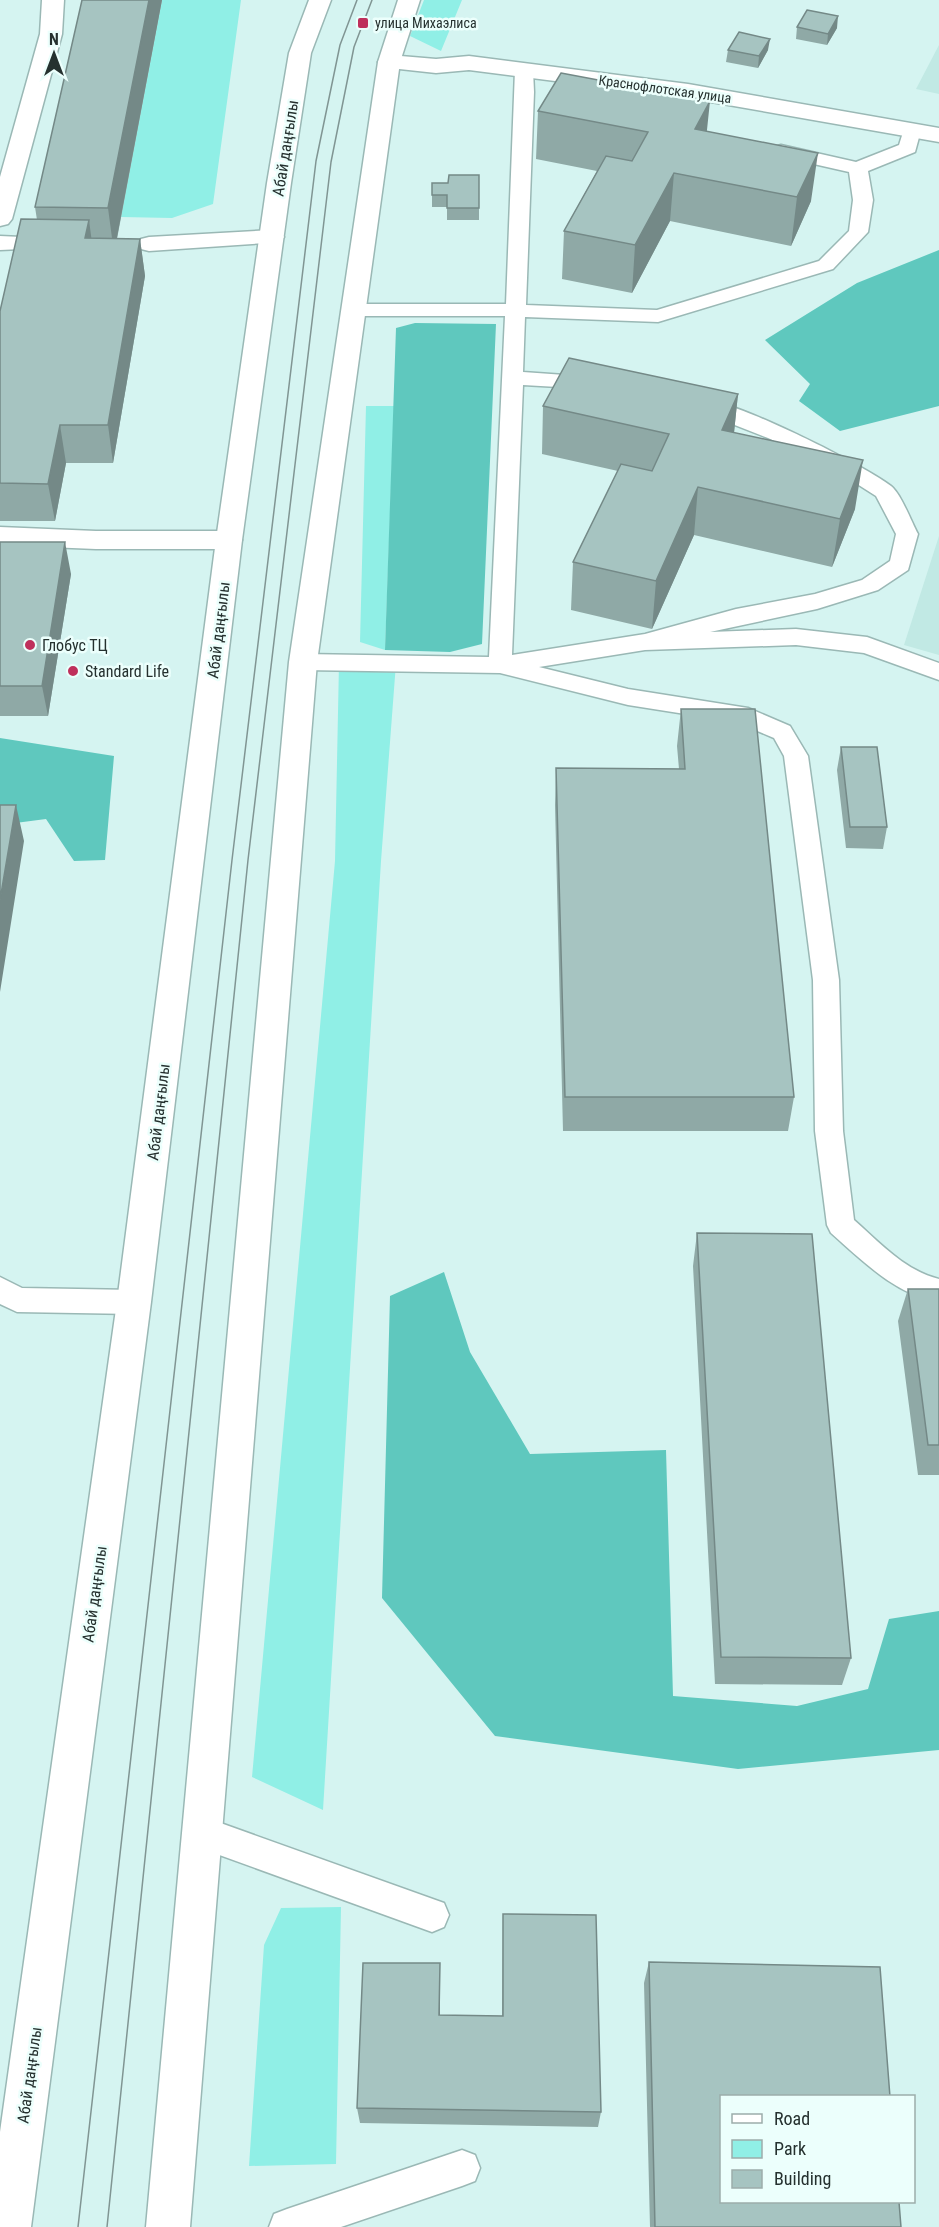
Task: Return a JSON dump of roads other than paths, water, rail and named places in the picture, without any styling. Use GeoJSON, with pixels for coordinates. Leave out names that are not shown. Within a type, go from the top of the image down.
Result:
{"type":"FeatureCollection","features":[{"type":"Feature","properties":{"kind":"main road"},"geometry":{"type":"LineString","coordinates":[[0,219],[51,34],[53,0]]}},
{"type":"Feature","properties":{"kind":"main road","name":"Абай даңғылы"},"geometry":{"type":"LineString","coordinates":[[9,2227],[134,1302],[229,540],[300,53],[320,0]]}},
{"type":"Feature","properties":{"kind":"main road"},"geometry":{"type":"LineString","coordinates":[[168,2227],[303,662],[389,62],[402,14],[409,0]]}},
{"type":"Feature","properties":{"kind":"main road","name":"Краснофлотская улица"},"geometry":{"type":"LineString","coordinates":[[389,62],[436,66],[470,63],[525,81],[688,91],[939,135]]}},
{"type":"Feature","properties":{"kind":"main road"},"geometry":{"type":"LineString","coordinates":[[149,244],[272,237]]}},
{"type":"Feature","properties":{"kind":"main road"},"geometry":{"type":"LineString","coordinates":[[0,243],[36,243]]}},
{"type":"Feature","properties":{"kind":"main road"},"geometry":{"type":"LineString","coordinates":[[0,536],[96,540],[229,540]]}},
{"type":"Feature","properties":{"kind":"lane"},"geometry":{"type":"LineString","coordinates":[[525,81],[548,97]]}},
{"type":"Feature","properties":{"kind":"lane"},"geometry":{"type":"LineString","coordinates":[[500,665],[525,81]]}},
{"type":"Feature","properties":{"kind":"lane"},"geometry":{"type":"LineString","coordinates":[[767,147],[858,168],[908,148],[912,130]]}},
{"type":"Feature","properties":{"kind":"lane"},"geometry":{"type":"LineString","coordinates":[[353,310],[516,311],[658,316],[826,265],[858,232],[863,200],[858,168]]}},
{"type":"Feature","properties":{"kind":"lane"},"geometry":{"type":"LineString","coordinates":[[513,378],[575,381],[608,386]]}},
{"type":"Feature","properties":{"kind":"lane"},"geometry":{"type":"LineString","coordinates":[[303,662],[500,665],[645,642],[736,617],[817,601],[870,585],[900,566],[907,534],[885,492],[840,464],[715,408],[683,400]]}},
{"type":"Feature","properties":{"kind":"lane"},"geometry":{"type":"LineString","coordinates":[[645,642],[796,637],[867,645],[939,672]]}},
{"type":"Feature","properties":{"kind":"lane"},"geometry":{"type":"LineString","coordinates":[[500,665],[628,697],[740,714],[782,732],[796,756],[826,980],[829,1131],[841,1225],[884,1262],[924,1289],[939,1291]]}},
{"type":"Feature","properties":{"kind":"lane"},"geometry":{"type":"LineString","coordinates":[[0,1289],[17,1300],[134,1302]]}},
{"type":"Feature","properties":{"kind":"lane"},"geometry":{"type":"LineString","coordinates":[[201,1832],[432,1915]]}},
{"type":"Feature","properties":{"kind":"lane"},"geometry":{"type":"LineString","coordinates":[[287,2227],[462,2168]]}},
{"type":"Feature","properties":{"kind":"tram line"},"geometry":{"type":"LineString","coordinates":[[78,2227],[232,860],[316,161],[340,45],[357,0]]}},
{"type":"Feature","properties":{"kind":"tram line"},"geometry":{"type":"LineString","coordinates":[[107,2227],[248,860],[331,162],[354,47],[372,0]]}},
{"type":"Feature","properties":{"kind":"place","name":"улица Михаэлиса"},"geometry":{"type":"Point","coordinates":[363,23]}},
{"type":"Feature","properties":{"kind":"place","name":"Глобус ТЦ"},"geometry":{"type":"Point","coordinates":[30,645]}},
{"type":"Feature","properties":{"kind":"place","name":"Standard Life"},"geometry":{"type":"Point","coordinates":[73,671]}}]}
